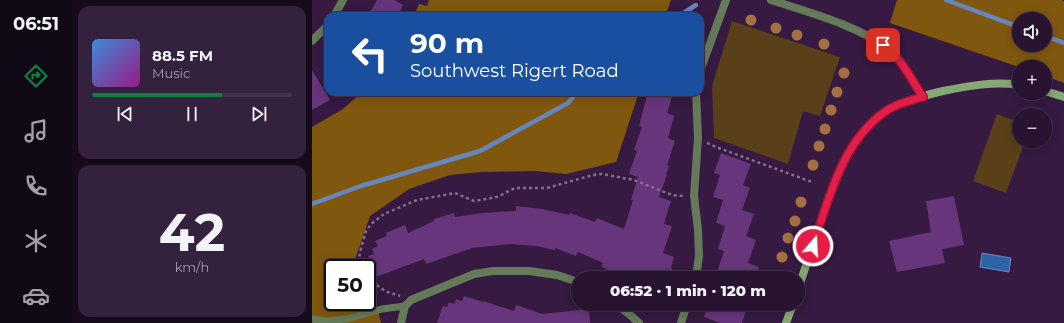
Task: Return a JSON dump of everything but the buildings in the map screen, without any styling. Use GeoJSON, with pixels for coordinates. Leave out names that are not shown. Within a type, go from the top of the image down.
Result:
{"type":"FeatureCollection","features":[{"type":"Feature","properties":{"kind":"main road"},"geometry":{"type":"LineString","coordinates":[[804,271],[841,166],[852,146],[867,127],[887,111],[909,101],[965,86],[1012,84]]}},
{"type":"Feature","properties":{"kind":"main road"},"geometry":{"type":"LineString","coordinates":[[1052,93],[1064,97]]}},
{"type":"Feature","properties":{"kind":"main road"},"geometry":{"type":"LineString","coordinates":[[786,323],[790,311]]}},
{"type":"Feature","properties":{"kind":"street"},"geometry":{"type":"LineString","coordinates":[[336,12],[343,0]]}},
{"type":"Feature","properties":{"kind":"street"},"geometry":{"type":"LineString","coordinates":[[704,60],[726,0]]}},
{"type":"Feature","properties":{"kind":"street"},"geometry":{"type":"LineString","coordinates":[[771,0],[845,26],[875,40],[890,50],[903,66],[923,97]]}},
{"type":"Feature","properties":{"kind":"street"},"geometry":{"type":"LineString","coordinates":[[312,41],[324,29]]}},
{"type":"Feature","properties":{"kind":"street"},"geometry":{"type":"LineString","coordinates":[[696,96],[698,138],[694,196],[698,230],[699,256],[697,271]]}},
{"type":"Feature","properties":{"kind":"street"},"geometry":{"type":"LineString","coordinates":[[401,323],[405,306],[411,300],[474,274],[493,271],[529,271],[557,275],[571,280]]}},
{"type":"Feature","properties":{"kind":"street"},"geometry":{"type":"LineString","coordinates":[[624,311],[639,323]]}},
{"type":"Feature","properties":{"kind":"street"},"geometry":{"type":"LineString","coordinates":[[681,323],[685,311]]}},
{"type":"Feature","properties":{"kind":"lane"},"geometry":{"type":"LineString","coordinates":[[312,320],[327,322],[347,319],[382,309],[405,306]]}},
{"type":"Feature","properties":{"kind":"path"},"geometry":{"type":"LineString","coordinates":[[698,138],[716,147],[812,182]]}},
{"type":"Feature","properties":{"kind":"path"},"geometry":{"type":"LineString","coordinates":[[359,259],[360,248],[366,231],[372,224],[384,214],[417,200],[455,193],[474,201],[497,197],[515,188],[547,188],[593,175],[602,174],[634,180],[672,195],[694,196]]}},
{"type":"Feature","properties":{"kind":"path"},"geometry":{"type":"LineString","coordinates":[[376,284],[385,291],[411,300]]}},
{"type":"Feature","properties":{"kind":"shaded area"},"geometry":{"type":"Polygon","coordinates":[[[429,0],[671,0],[666,12],[416,12],[419,4],[427,6],[429,0]]]}},
{"type":"Feature","properties":{"kind":"shaded area"},"geometry":{"type":"Polygon","coordinates":[[[897,0],[1064,1],[1064,83],[1052,79],[1052,60],[1012,60],[1012,65],[890,23],[897,0]]]}},
{"type":"Feature","properties":{"kind":"shaded area"},"geometry":{"type":"Polygon","coordinates":[[[732,21],[840,57],[820,116],[803,111],[788,164],[714,138],[712,86],[732,21]]]}},
{"type":"Feature","properties":{"kind":"shaded area"},"geometry":{"type":"Polygon","coordinates":[[[358,96],[638,96],[616,162],[566,174],[535,171],[481,172],[450,175],[409,189],[370,216],[355,259],[324,259],[324,311],[376,311],[376,302],[381,323],[312,323],[312,127],[343,109],[358,96]]]}},
{"type":"Feature","properties":{"kind":"shaded area"},"geometry":{"type":"Polygon","coordinates":[[[997,114],[1012,119],[1012,148],[1022,148],[1006,193],[973,181],[997,114]]]}},
{"type":"Feature","properties":{"kind":"water"},"geometry":{"type":"Polygon","coordinates":[[[982,253],[1011,258],[1009,272],[980,267],[982,253]]]}},
{"type":"Feature","properties":{"kind":"waterway"},"geometry":{"type":"LineString","coordinates":[[946,0],[1012,24]]}},
{"type":"Feature","properties":{"kind":"waterway"},"geometry":{"type":"LineString","coordinates":[[685,12],[696,5]]}},
{"type":"Feature","properties":{"kind":"waterway"},"geometry":{"type":"LineString","coordinates":[[1052,39],[1064,43]]}},
{"type":"Feature","properties":{"kind":"waterway"},"geometry":{"type":"LineString","coordinates":[[312,204],[361,186],[480,151],[568,103],[574,96]]}},
{"type":"Feature","properties":{"kind":"route"},"geometry":{"type":"LineString","coordinates":[[813,246],[832,189],[841,166],[852,146],[867,127],[887,111],[909,101],[923,97],[900,62],[890,50],[883,45]]}}]}
